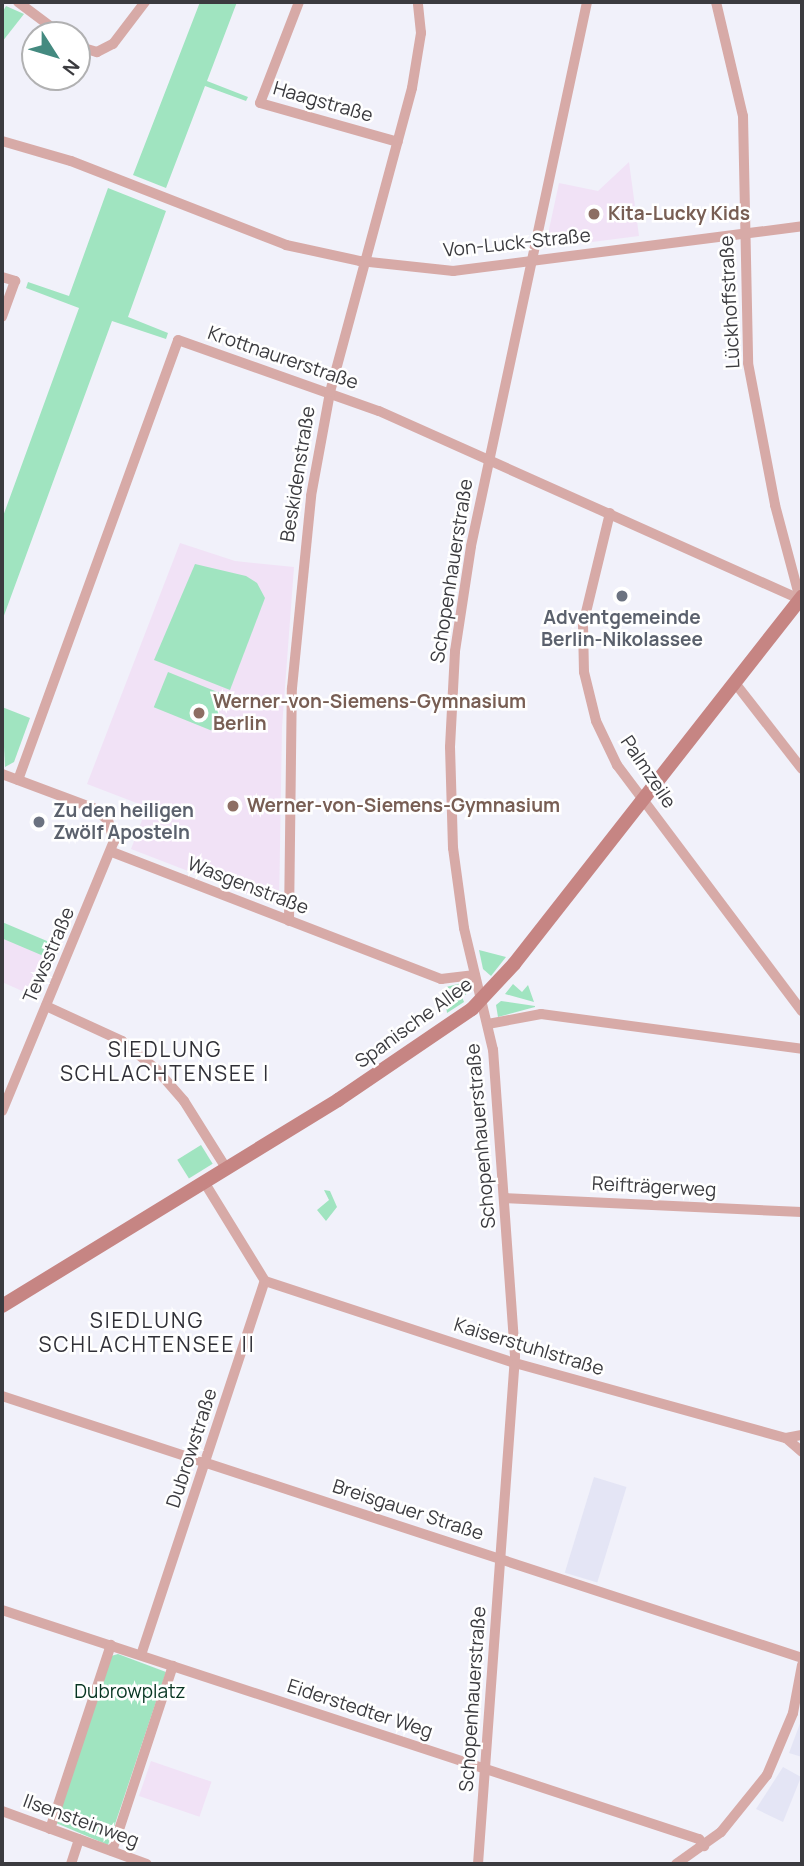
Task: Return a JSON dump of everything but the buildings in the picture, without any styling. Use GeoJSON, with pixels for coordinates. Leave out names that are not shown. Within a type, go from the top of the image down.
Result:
{"type":"FeatureCollection","features":[{"type":"Feature","properties":{"kind":"main road","name":"Spanische Allee"},"geometry":{"type":"LineString","coordinates":[[2,1306],[338,1100],[480,1001],[802,599]]}},
{"type":"Feature","properties":{"kind":"street"},"geometry":{"type":"LineString","coordinates":[[18,2],[43,21]]}},
{"type":"Feature","properties":{"kind":"street"},"geometry":{"type":"LineString","coordinates":[[91,50],[97,52],[113,44],[145,2]]}},
{"type":"Feature","properties":{"kind":"street","name":"Haagstraße"},"geometry":{"type":"LineString","coordinates":[[299,2],[260,103],[398,142]]}},
{"type":"Feature","properties":{"kind":"street","name":"Beskidenstraße"},"geometry":{"type":"LineString","coordinates":[[289,921],[292,701],[298,605],[311,496],[330,392],[420,51],[418,2]]}},
{"type":"Feature","properties":{"kind":"street","name":"Schopenhauerstraße"},"geometry":{"type":"LineString","coordinates":[[478,1864],[515,1363],[504,1198],[488,1024],[480,1001],[457,888],[450,747],[455,651],[489,459],[534,262],[587,2]]}},
{"type":"Feature","properties":{"kind":"street","name":"Lückhoffstraße"},"geometry":{"type":"LineString","coordinates":[[716,2],[743,116],[748,363],[775,505],[802,599]]}},
{"type":"Feature","properties":{"kind":"street","name":"Von-Luck-Straße"},"geometry":{"type":"LineString","coordinates":[[2,141],[71,161],[286,245],[366,261],[453,271],[802,226]]}},
{"type":"Feature","properties":{"kind":"street"},"geometry":{"type":"LineString","coordinates":[[2,276],[15,281],[2,317]]}},
{"type":"Feature","properties":{"kind":"street","name":"Krottnaurerstraße"},"geometry":{"type":"LineString","coordinates":[[18,780],[178,340],[330,392],[489,459],[802,599]]}},
{"type":"Feature","properties":{"kind":"street","name":"Palmzeile"},"geometry":{"type":"LineString","coordinates":[[610,513],[586,604],[584,672],[601,733],[643,799],[802,1011]]}},
{"type":"Feature","properties":{"kind":"street"},"geometry":{"type":"LineString","coordinates":[[735,683],[802,769]]}},
{"type":"Feature","properties":{"kind":"street"},"geometry":{"type":"LineString","coordinates":[[2,774],[103,815],[114,832],[112,852]]}},
{"type":"Feature","properties":{"kind":"street","name":"Wasgenstraße"},"geometry":{"type":"LineString","coordinates":[[112,852],[441,979],[475,975]]}},
{"type":"Feature","properties":{"kind":"street","name":"Tewsstraße"},"geometry":{"type":"LineString","coordinates":[[2,1111],[112,852]]}},
{"type":"Feature","properties":{"kind":"street"},"geometry":{"type":"LineString","coordinates":[[46,1006],[122,1041],[157,1070],[184,1101],[226,1168]]}},
{"type":"Feature","properties":{"kind":"street"},"geometry":{"type":"LineString","coordinates":[[488,1024],[541,1014],[802,1049]]}},
{"type":"Feature","properties":{"kind":"street"},"geometry":{"type":"LineString","coordinates":[[204,1182],[265,1281]]}},
{"type":"Feature","properties":{"kind":"street","name":"Reifträgerweg"},"geometry":{"type":"LineString","coordinates":[[504,1198],[802,1212]]}},
{"type":"Feature","properties":{"kind":"street","name":"Kaiserstuhlstraße"},"geometry":{"type":"LineString","coordinates":[[265,1281],[515,1363],[786,1438],[802,1451]]}},
{"type":"Feature","properties":{"kind":"street","name":"Dubrowstraße"},"geometry":{"type":"LineString","coordinates":[[141,1655],[265,1281]]}},
{"type":"Feature","properties":{"kind":"street","name":"Breisgauer Straße"},"geometry":{"type":"LineString","coordinates":[[2,1396],[802,1658]]}},
{"type":"Feature","properties":{"kind":"street","name":"Kaiserstuhlstraße"},"geometry":{"type":"LineString","coordinates":[[786,1438],[802,1435]]}},
{"type":"Feature","properties":{"kind":"street","name":"Eiderstedter Weg"},"geometry":{"type":"LineString","coordinates":[[2,1610],[699,1839],[704,1846]]}},
{"type":"Feature","properties":{"kind":"street"},"geometry":{"type":"LineString","coordinates":[[50,1829],[110,1645]]}},
{"type":"Feature","properties":{"kind":"street"},"geometry":{"type":"LineString","coordinates":[[676,1864],[704,1846],[744,1808],[767,1775],[786,1734],[802,1665]]}},
{"type":"Feature","properties":{"kind":"street"},"geometry":{"type":"LineString","coordinates":[[112,1851],[173,1666]]}},
{"type":"Feature","properties":{"kind":"street","name":"Ilsensteinweg"},"geometry":{"type":"LineString","coordinates":[[2,1811],[147,1864]]}},
{"type":"Feature","properties":{"kind":"street"},"geometry":{"type":"LineString","coordinates":[[71,1864],[79,1839]]}},
{"type":"Feature","properties":{"kind":"shaded area","name":"Kita-Lucky Kids"},"geometry":{"type":"Polygon","coordinates":[[[629,162],[639,236],[545,248],[559,183],[598,191],[629,162]]]}},
{"type":"Feature","properties":{"kind":"shaded area","name":"Werner-von-Siemens-Gymnasium Berlin"},"geometry":{"type":"Polygon","coordinates":[[[180,543],[235,561],[294,567],[282,727],[279,906],[131,849],[147,807],[87,784],[180,543]]]}},
{"type":"Feature","properties":{"kind":"shaded area"},"geometry":{"type":"Polygon","coordinates":[[[2,937],[55,960],[38,998],[2,982],[2,937]]]}},
{"type":"Feature","properties":{"kind":"shaded area"},"geometry":{"type":"Polygon","coordinates":[[[594,1477],[627,1487],[597,1583],[565,1573],[594,1477]]]}},
{"type":"Feature","properties":{"kind":"shaded area"},"geometry":{"type":"Polygon","coordinates":[[[802,1718],[802,1757],[789,1753],[802,1718]]]}},
{"type":"Feature","properties":{"kind":"shaded area"},"geometry":{"type":"Polygon","coordinates":[[[151,1761],[212,1782],[199,1817],[139,1796],[151,1761]]]}},
{"type":"Feature","properties":{"kind":"shaded area"},"geometry":{"type":"Polygon","coordinates":[[[783,1767],[801,1777],[783,1822],[756,1809],[783,1767]]]}},
{"type":"Feature","properties":{"kind":"green space"},"geometry":{"type":"Polygon","coordinates":[[[200,2],[237,2],[207,81],[248,97],[246,101],[205,86],[166,188],[133,175],[200,2]]]}},
{"type":"Feature","properties":{"kind":"green space"},"geometry":{"type":"Polygon","coordinates":[[[6,6],[24,14],[2,42],[2,13],[6,6]]]}},
{"type":"Feature","properties":{"kind":"green space"},"geometry":{"type":"Polygon","coordinates":[[[108,188],[166,211],[128,317],[168,333],[166,339],[112,321],[2,621],[2,519],[79,308],[26,288],[28,282],[69,296],[108,188]]]}},
{"type":"Feature","properties":{"kind":"green space"},"geometry":{"type":"Polygon","coordinates":[[[195,564],[246,576],[257,583],[265,598],[230,690],[154,660],[195,564]]]}},
{"type":"Feature","properties":{"kind":"green space"},"geometry":{"type":"Polygon","coordinates":[[[168,672],[225,695],[211,730],[154,707],[168,672]]]}},
{"type":"Feature","properties":{"kind":"green space"},"geometry":{"type":"Polygon","coordinates":[[[2,707],[30,718],[14,762],[5,767],[2,707]]]}},
{"type":"Feature","properties":{"kind":"green space"},"geometry":{"type":"Polygon","coordinates":[[[2,922],[60,947],[54,960],[2,938],[2,922]]]}},
{"type":"Feature","properties":{"kind":"green space"},"geometry":{"type":"Polygon","coordinates":[[[479,950],[506,957],[491,976],[483,969],[479,950]]]}},
{"type":"Feature","properties":{"kind":"green space"},"geometry":{"type":"Polygon","coordinates":[[[466,982],[469,992],[465,995],[446,987],[466,982]]]}},
{"type":"Feature","properties":{"kind":"green space"},"geometry":{"type":"Polygon","coordinates":[[[513,984],[522,992],[528,985],[534,1002],[505,994],[513,984]]]}},
{"type":"Feature","properties":{"kind":"green space"},"geometry":{"type":"Polygon","coordinates":[[[444,991],[462,997],[464,1002],[447,1013],[444,991]]]}},
{"type":"Feature","properties":{"kind":"green space"},"geometry":{"type":"Polygon","coordinates":[[[501,1001],[535,1007],[498,1017],[496,1005],[501,1001]]]}},
{"type":"Feature","properties":{"kind":"green space"},"geometry":{"type":"Polygon","coordinates":[[[201,1145],[213,1164],[189,1178],[177,1160],[201,1145]]]}},
{"type":"Feature","properties":{"kind":"green space"},"geometry":{"type":"Polygon","coordinates":[[[324,1190],[330,1191],[337,1207],[326,1221],[317,1210],[329,1200],[324,1190]]]}},
{"type":"Feature","properties":{"kind":"green space","name":"Dubrowplatz"},"geometry":{"type":"Polygon","coordinates":[[[118,1654],[166,1672],[108,1845],[56,1823],[111,1656],[118,1654]]]}},
{"type":"Feature","properties":{"kind":"place","name":"Kita-Lucky Kids"},"geometry":{"type":"Point","coordinates":[594,214]}},
{"type":"Feature","properties":{"kind":"place","name":"Adventgemeinde Berlin-Nikolassee"},"geometry":{"type":"Point","coordinates":[622,596]}},
{"type":"Feature","properties":{"kind":"place","name":"Werner-von-Siemens-Gymnasium Berlin"},"geometry":{"type":"Point","coordinates":[199,713]}},
{"type":"Feature","properties":{"kind":"place","name":"Werner-von-Siemens-Gymnasium"},"geometry":{"type":"Point","coordinates":[233,806]}},
{"type":"Feature","properties":{"kind":"place","name":"Zu den heiligen Zwölf Aposteln"},"geometry":{"type":"Point","coordinates":[39,822]}},
{"type":"Feature","properties":{"kind":"district","name":"SIEDLUNG SCHLACHTENSEE I"},"geometry":{"type":"Point","coordinates":[165,1061]}},
{"type":"Feature","properties":{"kind":"district","name":"SIEDLUNG SCHLACHTENSEE II"},"geometry":{"type":"Point","coordinates":[147,1332]}}]}
